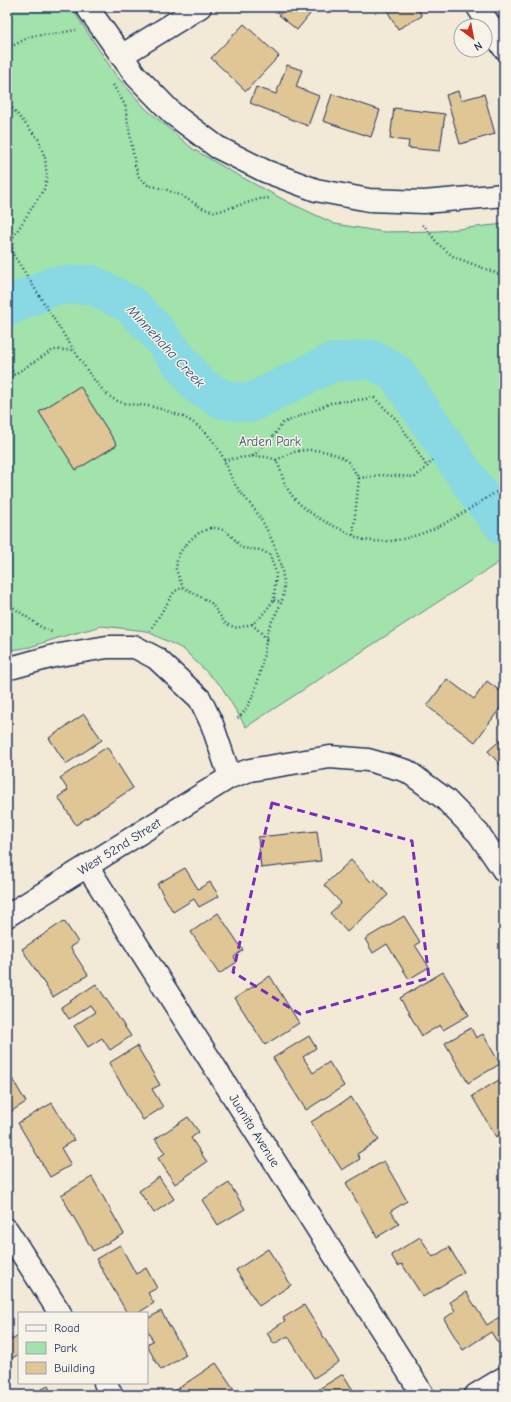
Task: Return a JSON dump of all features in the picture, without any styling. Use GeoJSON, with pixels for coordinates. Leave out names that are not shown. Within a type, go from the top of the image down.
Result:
{"type":"FeatureCollection","features":[{"type":"Feature","properties":{"kind":"street"},"geometry":{"type":"LineString","coordinates":[[87,7],[136,76],[173,114],[217,147],[265,171],[316,190],[369,200],[424,202],[504,195]]}},
{"type":"Feature","properties":{"kind":"street"},"geometry":{"type":"LineString","coordinates":[[121,56],[200,7]]}},
{"type":"Feature","properties":{"kind":"street"},"geometry":{"type":"LineString","coordinates":[[478,7],[504,48]]}},
{"type":"Feature","properties":{"kind":"street"},"geometry":{"type":"LineString","coordinates":[[7,668],[54,656],[107,647],[135,647],[156,658],[200,699],[212,724],[230,777]]}},
{"type":"Feature","properties":{"kind":"street","name":"West 52nd Street"},"geometry":{"type":"LineString","coordinates":[[7,916],[230,777],[250,770],[330,757],[368,760],[407,771],[450,804],[479,834],[504,871]]}},
{"type":"Feature","properties":{"kind":"street","name":"Juanita Avenue"},"geometry":{"type":"LineString","coordinates":[[87,866],[423,1395]]}},
{"type":"Feature","properties":{"kind":"street"},"geometry":{"type":"LineString","coordinates":[[7,1230],[59,1312]]}},
{"type":"Feature","properties":{"kind":"street"},"geometry":{"type":"LineString","coordinates":[[476,1395],[504,1378]]}},
{"type":"Feature","properties":{"kind":"street"},"geometry":{"type":"LineString","coordinates":[[105,1384],[112,1395]]}},
{"type":"Feature","properties":{"kind":"path"},"geometry":{"type":"LineString","coordinates":[[7,49],[31,36],[78,30]]}},
{"type":"Feature","properties":{"kind":"path"},"geometry":{"type":"LineString","coordinates":[[7,102],[40,140],[45,158],[47,178],[44,190],[12,239],[13,254]]}},
{"type":"Feature","properties":{"kind":"path"},"geometry":{"type":"LineString","coordinates":[[7,250],[13,254],[87,370],[108,395],[127,404],[151,406],[190,421],[204,431],[214,443],[234,482],[260,519],[277,553],[281,567],[284,590],[282,602],[268,629],[260,678],[248,703],[239,717],[231,722]]}},
{"type":"Feature","properties":{"kind":"path"},"geometry":{"type":"LineString","coordinates":[[7,379],[53,350],[74,350]]}},
{"type":"Feature","properties":{"kind":"path"},"geometry":{"type":"LineString","coordinates":[[7,360],[14,375]]}},
{"type":"Feature","properties":{"kind":"path"},"geometry":{"type":"LineString","coordinates":[[252,456],[271,439],[283,423],[331,403],[374,398],[398,421],[427,467]]}},
{"type":"Feature","properties":{"kind":"path"},"geometry":{"type":"LineString","coordinates":[[276,460],[291,453],[308,450],[323,451],[348,462],[359,478],[353,535]]}},
{"type":"Feature","properties":{"kind":"path"},"geometry":{"type":"LineString","coordinates":[[224,460],[252,456],[270,457],[276,460],[288,490],[295,500],[327,523],[364,540],[407,538],[442,525],[504,487]]}},
{"type":"Feature","properties":{"kind":"path"},"geometry":{"type":"LineString","coordinates":[[359,478],[381,475],[415,477],[427,467],[434,458]]}},
{"type":"Feature","properties":{"kind":"path"},"geometry":{"type":"LineString","coordinates":[[210,528],[218,528],[226,531],[242,548],[261,550],[270,555],[276,573],[274,600],[259,619],[252,624],[237,628],[226,624],[211,603],[183,587],[176,569],[180,552],[190,540],[210,528]]}},
{"type":"Feature","properties":{"kind":"path"},"geometry":{"type":"LineString","coordinates":[[270,555],[277,553]]}},
{"type":"Feature","properties":{"kind":"path"},"geometry":{"type":"LineString","coordinates":[[146,636],[174,592],[183,587]]}},
{"type":"Feature","properties":{"kind":"path"},"geometry":{"type":"LineString","coordinates":[[274,600],[282,602]]}},
{"type":"Feature","properties":{"kind":"path"},"geometry":{"type":"LineString","coordinates":[[7,603],[41,627]]}},
{"type":"Feature","properties":{"kind":"path"},"geometry":{"type":"LineString","coordinates":[[252,624],[267,639]]}},
{"type":"Feature","properties":{"kind":"highlighted area"},"geometry":{"type":"Polygon","coordinates":[[[272,803],[412,841],[429,978],[300,1014],[233,972],[272,803]]]}},
{"type":"Feature","properties":{"kind":"green space","name":"Arden Park"},"geometry":{"type":"Polygon","coordinates":[[[7,7],[71,7],[115,74],[145,108],[193,149],[288,202],[335,224],[384,232],[439,231],[504,224],[504,559],[246,727],[221,686],[183,649],[146,631],[102,626],[30,647],[7,651],[7,7]]]}},
{"type":"Feature","properties":{"kind":"building"},"geometry":{"type":"Polygon","coordinates":[[[286,7],[301,7],[310,14],[297,30],[279,15],[286,7]]]}},
{"type":"Feature","properties":{"kind":"building"},"geometry":{"type":"Polygon","coordinates":[[[385,7],[417,7],[422,16],[398,29],[385,7]]]}},
{"type":"Feature","properties":{"kind":"building"},"geometry":{"type":"Polygon","coordinates":[[[244,24],[279,56],[246,91],[211,58],[244,24]]]}},
{"type":"Feature","properties":{"kind":"building"},"geometry":{"type":"Polygon","coordinates":[[[287,65],[302,70],[296,87],[319,96],[308,126],[250,103],[256,87],[276,94],[287,65]]]}},
{"type":"Feature","properties":{"kind":"building"},"geometry":{"type":"Polygon","coordinates":[[[458,91],[461,100],[484,94],[495,134],[460,144],[446,95],[458,91]]]}},
{"type":"Feature","properties":{"kind":"building"},"geometry":{"type":"Polygon","coordinates":[[[332,94],[380,110],[371,137],[323,121],[332,94]]]}},
{"type":"Feature","properties":{"kind":"building"},"geometry":{"type":"Polygon","coordinates":[[[394,108],[445,114],[440,151],[408,148],[409,141],[390,139],[394,108]]]}},
{"type":"Feature","properties":{"kind":"building"},"geometry":{"type":"Polygon","coordinates":[[[80,386],[117,445],[76,470],[39,412],[80,386]]]}},
{"type":"Feature","properties":{"kind":"building"},"geometry":{"type":"Polygon","coordinates":[[[447,679],[474,699],[487,681],[504,694],[504,703],[475,742],[427,706],[447,679]]]}},
{"type":"Feature","properties":{"kind":"building"},"geometry":{"type":"Polygon","coordinates":[[[84,714],[102,740],[66,764],[49,738],[84,714]]]}},
{"type":"Feature","properties":{"kind":"building"},"geometry":{"type":"Polygon","coordinates":[[[504,737],[504,769],[488,751],[504,737]]]}},
{"type":"Feature","properties":{"kind":"building"},"geometry":{"type":"Polygon","coordinates":[[[107,747],[133,788],[76,825],[58,797],[68,790],[60,778],[107,747]]]}},
{"type":"Feature","properties":{"kind":"building"},"geometry":{"type":"Polygon","coordinates":[[[317,831],[321,861],[261,868],[258,837],[317,831]]]}},
{"type":"Feature","properties":{"kind":"building"},"geometry":{"type":"Polygon","coordinates":[[[351,860],[371,882],[374,879],[388,895],[347,932],[330,913],[341,903],[324,885],[351,860]]]}},
{"type":"Feature","properties":{"kind":"building"},"geometry":{"type":"Polygon","coordinates":[[[185,868],[198,889],[210,882],[219,896],[199,907],[194,899],[173,912],[157,884],[185,868]]]}},
{"type":"Feature","properties":{"kind":"building"},"geometry":{"type":"Polygon","coordinates":[[[218,913],[243,950],[234,957],[237,962],[219,974],[191,932],[218,913]]]}},
{"type":"Feature","properties":{"kind":"building"},"geometry":{"type":"Polygon","coordinates":[[[404,916],[420,942],[415,945],[429,967],[409,979],[387,944],[373,953],[365,939],[404,916]]]}},
{"type":"Feature","properties":{"kind":"building"},"geometry":{"type":"Polygon","coordinates":[[[64,921],[78,942],[70,947],[88,975],[53,997],[22,949],[64,921]]]}},
{"type":"Feature","properties":{"kind":"building"},"geometry":{"type":"Polygon","coordinates":[[[443,972],[469,1015],[443,1030],[440,1025],[422,1036],[400,998],[443,972]]]}},
{"type":"Feature","properties":{"kind":"building"},"geometry":{"type":"Polygon","coordinates":[[[270,976],[299,1023],[265,1045],[235,998],[270,976]]]}},
{"type":"Feature","properties":{"kind":"building"},"geometry":{"type":"Polygon","coordinates":[[[96,984],[131,1036],[110,1050],[102,1038],[88,1047],[74,1026],[95,1012],[90,1005],[69,1019],[61,1007],[96,984]]]}},
{"type":"Feature","properties":{"kind":"building"},"geometry":{"type":"Polygon","coordinates":[[[471,1028],[476,1038],[483,1034],[500,1064],[468,1083],[445,1043],[471,1028]]]}},
{"type":"Feature","properties":{"kind":"building"},"geometry":{"type":"Polygon","coordinates":[[[309,1036],[316,1048],[303,1057],[313,1073],[329,1062],[344,1086],[306,1110],[273,1058],[309,1036]]]}},
{"type":"Feature","properties":{"kind":"building"},"geometry":{"type":"Polygon","coordinates":[[[137,1046],[160,1085],[152,1089],[163,1107],[143,1120],[109,1063],[137,1046]]]}},
{"type":"Feature","properties":{"kind":"building"},"geometry":{"type":"Polygon","coordinates":[[[7,1070],[26,1102],[7,1114],[7,1070]]]}},
{"type":"Feature","properties":{"kind":"building"},"geometry":{"type":"Polygon","coordinates":[[[504,1077],[504,1133],[496,1137],[472,1096],[504,1077]]]}},
{"type":"Feature","properties":{"kind":"building"},"geometry":{"type":"Polygon","coordinates":[[[351,1097],[379,1140],[357,1154],[360,1159],[342,1170],[311,1122],[351,1097]]]}},
{"type":"Feature","properties":{"kind":"building"},"geometry":{"type":"Polygon","coordinates":[[[52,1103],[74,1140],[61,1148],[71,1165],[50,1177],[18,1123],[52,1103]]]}},
{"type":"Feature","properties":{"kind":"building"},"geometry":{"type":"Polygon","coordinates":[[[188,1117],[199,1132],[191,1138],[207,1162],[175,1184],[158,1158],[165,1153],[155,1139],[188,1117]]]}},
{"type":"Feature","properties":{"kind":"building"},"geometry":{"type":"Polygon","coordinates":[[[384,1161],[407,1201],[391,1211],[399,1224],[377,1237],[346,1183],[384,1161]]]}},
{"type":"Feature","properties":{"kind":"building"},"geometry":{"type":"Polygon","coordinates":[[[92,1177],[124,1234],[93,1251],[61,1195],[92,1177]]]}},
{"type":"Feature","properties":{"kind":"building"},"geometry":{"type":"Polygon","coordinates":[[[159,1177],[174,1199],[154,1213],[139,1191],[159,1177]]]}},
{"type":"Feature","properties":{"kind":"building"},"geometry":{"type":"Polygon","coordinates":[[[229,1183],[245,1209],[218,1225],[202,1200],[229,1183]]]}},
{"type":"Feature","properties":{"kind":"building"},"geometry":{"type":"Polygon","coordinates":[[[420,1237],[433,1257],[449,1247],[464,1272],[423,1297],[402,1264],[398,1266],[391,1255],[420,1237]]]}},
{"type":"Feature","properties":{"kind":"building"},"geometry":{"type":"Polygon","coordinates":[[[120,1245],[136,1274],[146,1268],[157,1288],[148,1293],[154,1303],[140,1312],[126,1312],[96,1259],[120,1245]]]}},
{"type":"Feature","properties":{"kind":"building"},"geometry":{"type":"Polygon","coordinates":[[[268,1249],[291,1285],[259,1306],[236,1270],[268,1249]]]}},
{"type":"Feature","properties":{"kind":"building"},"geometry":{"type":"Polygon","coordinates":[[[466,1292],[487,1325],[504,1314],[504,1339],[498,1343],[491,1332],[463,1350],[444,1319],[455,1311],[450,1302],[466,1292]]]}},
{"type":"Feature","properties":{"kind":"building"},"geometry":{"type":"Polygon","coordinates":[[[304,1305],[339,1362],[314,1378],[288,1336],[274,1344],[267,1333],[285,1321],[283,1318],[304,1305]]]}},
{"type":"Feature","properties":{"kind":"building"},"geometry":{"type":"Polygon","coordinates":[[[161,1311],[186,1355],[161,1370],[148,1348],[148,1344],[153,1341],[148,1331],[148,1318],[161,1311]]]}},
{"type":"Feature","properties":{"kind":"building"},"geometry":{"type":"Polygon","coordinates":[[[7,1331],[12,1340],[18,1336],[18,1355],[7,1361],[7,1331]]]}},
{"type":"Feature","properties":{"kind":"building"},"geometry":{"type":"Polygon","coordinates":[[[216,1363],[238,1395],[170,1394],[216,1363]]]}},
{"type":"Feature","properties":{"kind":"building"},"geometry":{"type":"Polygon","coordinates":[[[343,1374],[356,1395],[322,1395],[319,1389],[343,1374]]]}},
{"type":"Feature","properties":{"kind":"building"},"geometry":{"type":"Polygon","coordinates":[[[48,1386],[52,1395],[31,1395],[48,1386]]]}},
{"type":"Feature","properties":{"kind":"waterway","name":"Minnehaha Creek"},"geometry":{"type":"LineString","coordinates":[[7,307],[53,286],[90,284],[131,305],[156,331],[199,386],[225,400],[250,403],[331,363],[371,359],[396,373],[479,495],[504,526]]}}]}
